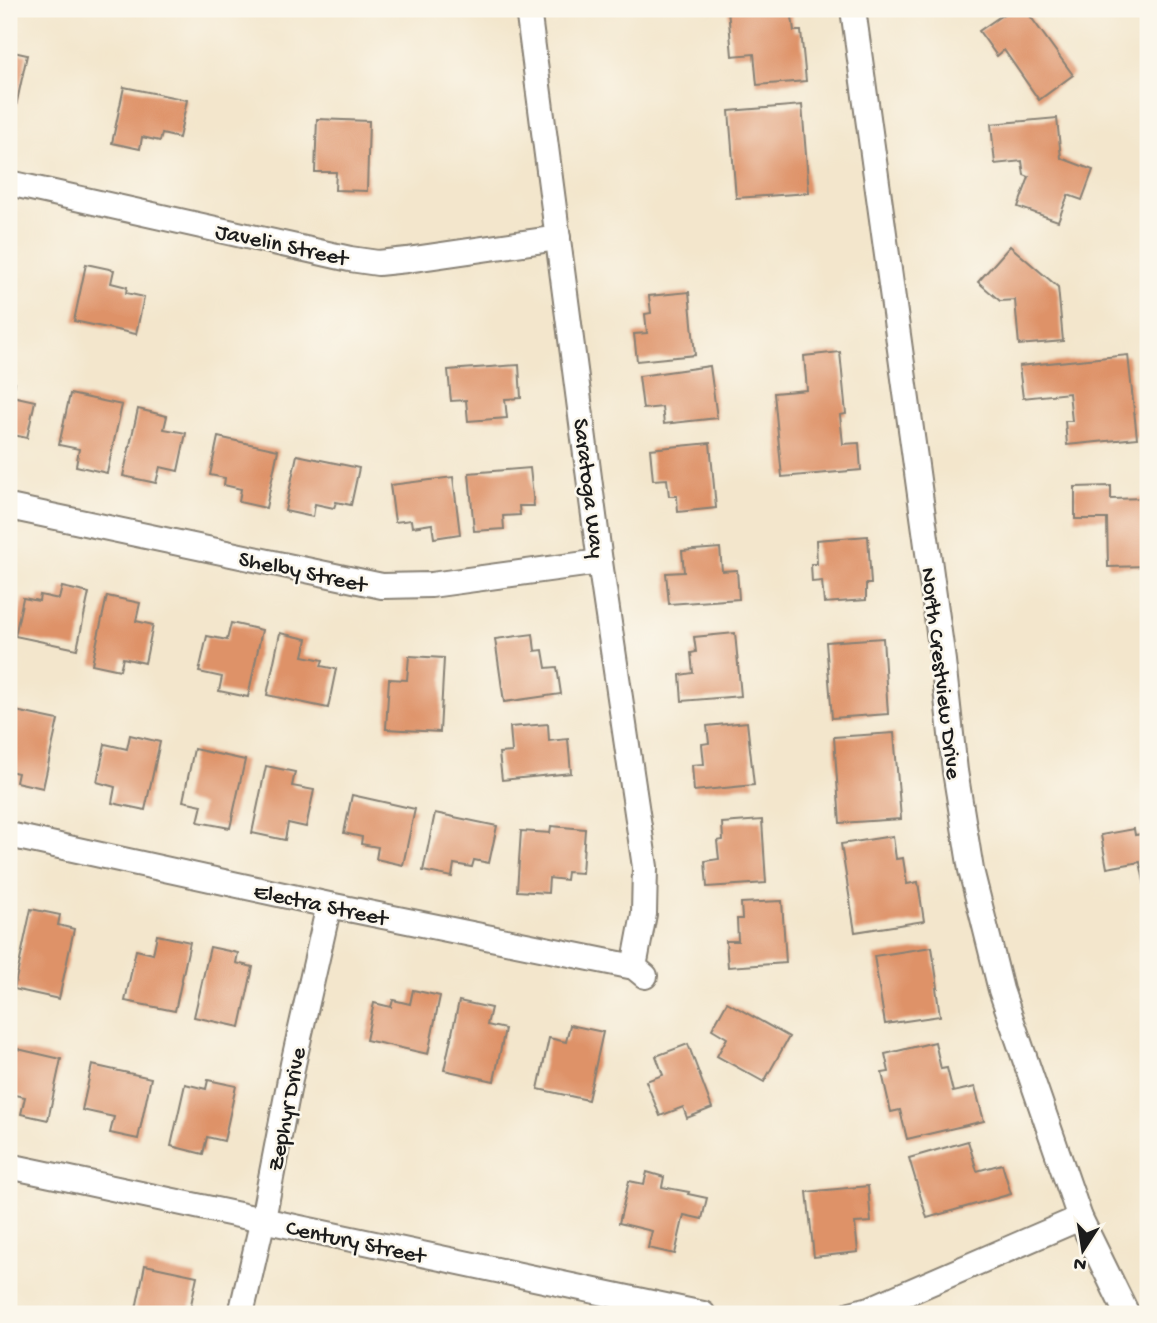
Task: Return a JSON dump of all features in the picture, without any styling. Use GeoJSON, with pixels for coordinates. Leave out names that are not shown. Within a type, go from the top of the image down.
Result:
{"type":"FeatureCollection","features":[{"type":"Feature","properties":{"kind":"street","name":"Saratoga Way"},"geometry":{"type":"LineString","coordinates":[[528,9],[600,562],[645,867],[640,971]]}},
{"type":"Feature","properties":{"kind":"street","name":"North Crestview Drive"},"geometry":{"type":"LineString","coordinates":[[853,9],[943,661],[955,771],[971,870],[1001,990],[1080,1218],[1127,1314]]}},
{"type":"Feature","properties":{"kind":"street","name":"Javelin Street"},"geometry":{"type":"LineString","coordinates":[[9,183],[350,259],[378,262],[558,238]]}},
{"type":"Feature","properties":{"kind":"street","name":"Shelby Street"},"geometry":{"type":"LineString","coordinates":[[9,507],[382,586],[431,585],[600,562]]}},
{"type":"Feature","properties":{"kind":"street","name":"Electra Street"},"geometry":{"type":"LineString","coordinates":[[9,835],[640,971]]}},
{"type":"Feature","properties":{"kind":"street","name":"Zephyr Drive"},"geometry":{"type":"LineString","coordinates":[[241,1314],[329,905]]}},
{"type":"Feature","properties":{"kind":"street","name":"Century Street"},"geometry":{"type":"LineString","coordinates":[[9,1166],[703,1314]]}},
{"type":"Feature","properties":{"kind":"street"},"geometry":{"type":"LineString","coordinates":[[850,1314],[870,1310],[1080,1218]]}},
{"type":"Feature","properties":{"kind":"building"},"geometry":{"type":"Polygon","coordinates":[[[728,9],[791,9],[794,31],[801,31],[806,81],[757,85],[754,54],[732,56],[728,9]]]}},
{"type":"Feature","properties":{"kind":"building"},"geometry":{"type":"Polygon","coordinates":[[[1011,9],[1025,9],[1073,75],[1039,100],[1004,50],[997,56],[979,31],[1011,9]]]}},
{"type":"Feature","properties":{"kind":"building"},"geometry":{"type":"Polygon","coordinates":[[[9,51],[27,55],[16,106],[9,104],[9,51]]]}},
{"type":"Feature","properties":{"kind":"building"},"geometry":{"type":"Polygon","coordinates":[[[124,87],[187,100],[179,138],[162,134],[160,141],[142,137],[140,149],[112,143],[124,87]]]}},
{"type":"Feature","properties":{"kind":"building"},"geometry":{"type":"Polygon","coordinates":[[[802,105],[809,193],[736,198],[729,111],[802,105]]]}},
{"type":"Feature","properties":{"kind":"building"},"geometry":{"type":"Polygon","coordinates":[[[1057,118],[1061,158],[1093,170],[1082,200],[1068,195],[1058,221],[1018,207],[1029,177],[1024,175],[1022,161],[995,164],[991,124],[1057,118]]]}},
{"type":"Feature","properties":{"kind":"building"},"geometry":{"type":"Polygon","coordinates":[[[317,119],[369,121],[367,191],[335,190],[336,172],[315,172],[317,119]]]}},
{"type":"Feature","properties":{"kind":"building"},"geometry":{"type":"Polygon","coordinates":[[[1010,246],[1058,287],[1063,341],[1019,345],[1015,300],[1000,301],[978,282],[1010,246]]]}},
{"type":"Feature","properties":{"kind":"building"},"geometry":{"type":"Polygon","coordinates":[[[86,264],[114,270],[111,283],[127,287],[126,293],[144,297],[136,334],[74,321],[86,264]]]}},
{"type":"Feature","properties":{"kind":"building"},"geometry":{"type":"Polygon","coordinates":[[[689,292],[695,355],[637,361],[634,334],[647,333],[645,314],[651,313],[649,296],[689,292]]]}},
{"type":"Feature","properties":{"kind":"building"},"geometry":{"type":"Polygon","coordinates":[[[840,352],[846,414],[840,415],[843,444],[859,443],[861,470],[782,477],[774,393],[807,390],[804,356],[840,352]]]}},
{"type":"Feature","properties":{"kind":"building"},"geometry":{"type":"Polygon","coordinates":[[[1128,355],[1137,438],[1067,445],[1065,421],[1072,421],[1069,393],[1023,398],[1019,366],[1128,355]]]}},
{"type":"Feature","properties":{"kind":"building"},"geometry":{"type":"Polygon","coordinates":[[[519,365],[521,398],[505,399],[507,418],[468,421],[466,400],[451,401],[448,370],[519,365]]]}},
{"type":"Feature","properties":{"kind":"building"},"geometry":{"type":"Polygon","coordinates":[[[710,366],[717,418],[664,424],[662,407],[643,409],[639,376],[710,366]]]}},
{"type":"Feature","properties":{"kind":"building"},"geometry":{"type":"Polygon","coordinates":[[[9,382],[15,383],[12,396],[35,401],[27,438],[9,434],[9,382]]]}},
{"type":"Feature","properties":{"kind":"building"},"geometry":{"type":"Polygon","coordinates":[[[70,394],[122,405],[107,473],[76,466],[79,449],[59,445],[70,394]]]}},
{"type":"Feature","properties":{"kind":"building"},"geometry":{"type":"Polygon","coordinates":[[[138,409],[167,416],[164,429],[186,433],[178,471],[160,467],[156,483],[123,476],[138,409]]]}},
{"type":"Feature","properties":{"kind":"building"},"geometry":{"type":"Polygon","coordinates":[[[218,437],[278,450],[266,508],[239,502],[241,489],[224,485],[225,478],[210,475],[218,437]]]}},
{"type":"Feature","properties":{"kind":"building"},"geometry":{"type":"Polygon","coordinates":[[[710,443],[716,508],[678,512],[677,496],[669,496],[667,479],[653,480],[650,449],[710,443]]]}},
{"type":"Feature","properties":{"kind":"building"},"geometry":{"type":"Polygon","coordinates":[[[297,455],[359,468],[351,505],[336,502],[334,508],[315,504],[313,517],[285,511],[297,455]]]}},
{"type":"Feature","properties":{"kind":"building"},"geometry":{"type":"Polygon","coordinates":[[[530,468],[534,506],[519,506],[520,515],[503,516],[504,529],[474,531],[469,473],[530,468]]]}},
{"type":"Feature","properties":{"kind":"building"},"geometry":{"type":"Polygon","coordinates":[[[453,477],[460,534],[434,538],[432,524],[412,527],[411,520],[395,522],[390,485],[453,477]]]}},
{"type":"Feature","properties":{"kind":"building"},"geometry":{"type":"Polygon","coordinates":[[[1111,486],[1111,499],[1147,498],[1148,566],[1108,567],[1107,519],[1075,519],[1075,487],[1111,486]]]}},
{"type":"Feature","properties":{"kind":"building"},"geometry":{"type":"Polygon","coordinates":[[[868,536],[871,584],[866,584],[866,600],[824,603],[822,581],[812,582],[811,564],[817,564],[816,540],[868,536]]]}},
{"type":"Feature","properties":{"kind":"building"},"geometry":{"type":"Polygon","coordinates":[[[720,548],[722,571],[737,570],[739,599],[669,604],[666,573],[684,572],[682,551],[720,548]]]}},
{"type":"Feature","properties":{"kind":"building"},"geometry":{"type":"Polygon","coordinates":[[[62,587],[89,593],[77,649],[15,636],[23,598],[39,601],[40,595],[59,599],[62,587]]]}},
{"type":"Feature","properties":{"kind":"building"},"geometry":{"type":"Polygon","coordinates":[[[107,596],[140,603],[136,621],[153,625],[145,663],[123,658],[120,670],[92,664],[107,596]]]}},
{"type":"Feature","properties":{"kind":"building"},"geometry":{"type":"Polygon","coordinates":[[[231,623],[262,630],[248,697],[219,691],[222,677],[199,672],[207,636],[227,640],[231,623]]]}},
{"type":"Feature","properties":{"kind":"building"},"geometry":{"type":"Polygon","coordinates":[[[280,633],[307,639],[303,656],[323,660],[321,666],[336,669],[328,708],[267,695],[280,633]]]}},
{"type":"Feature","properties":{"kind":"building"},"geometry":{"type":"Polygon","coordinates":[[[735,633],[741,696],[682,701],[680,675],[693,673],[691,653],[696,652],[694,637],[735,633]]]}},
{"type":"Feature","properties":{"kind":"building"},"geometry":{"type":"Polygon","coordinates":[[[533,634],[535,651],[543,650],[546,668],[557,667],[561,694],[504,702],[495,639],[533,634]]]}},
{"type":"Feature","properties":{"kind":"building"},"geometry":{"type":"Polygon","coordinates":[[[883,638],[888,714],[832,718],[826,642],[883,638]]]}},
{"type":"Feature","properties":{"kind":"building"},"geometry":{"type":"Polygon","coordinates":[[[409,656],[444,658],[440,732],[386,729],[389,679],[407,680],[409,656]]]}},
{"type":"Feature","properties":{"kind":"building"},"geometry":{"type":"Polygon","coordinates":[[[11,710],[58,720],[43,788],[16,782],[18,773],[9,771],[11,710]]]}},
{"type":"Feature","properties":{"kind":"building"},"geometry":{"type":"Polygon","coordinates":[[[747,722],[754,785],[694,791],[692,765],[704,764],[702,744],[709,743],[707,726],[747,722]]]}},
{"type":"Feature","properties":{"kind":"building"},"geometry":{"type":"Polygon","coordinates":[[[548,724],[549,741],[568,739],[571,773],[502,780],[499,753],[512,752],[510,727],[548,724]]]}},
{"type":"Feature","properties":{"kind":"building"},"geometry":{"type":"Polygon","coordinates":[[[894,733],[901,819],[840,823],[834,737],[894,733]]]}},
{"type":"Feature","properties":{"kind":"building"},"geometry":{"type":"Polygon","coordinates":[[[130,735],[160,742],[145,810],[112,803],[115,787],[97,782],[105,744],[127,749],[130,735]]]}},
{"type":"Feature","properties":{"kind":"building"},"geometry":{"type":"Polygon","coordinates":[[[194,749],[245,760],[230,828],[198,822],[202,805],[183,801],[194,749]]]}},
{"type":"Feature","properties":{"kind":"building"},"geometry":{"type":"Polygon","coordinates":[[[266,766],[295,772],[292,786],[314,790],[306,827],[288,823],[285,840],[252,833],[266,766]]]}},
{"type":"Feature","properties":{"kind":"building"},"geometry":{"type":"Polygon","coordinates":[[[352,795],[415,809],[403,865],[376,859],[378,847],[361,844],[362,837],[344,833],[352,795]]]}},
{"type":"Feature","properties":{"kind":"building"},"geometry":{"type":"Polygon","coordinates":[[[435,813],[497,826],[489,863],[474,860],[472,867],[454,864],[452,877],[423,871],[435,813]]]}},
{"type":"Feature","properties":{"kind":"building"},"geometry":{"type":"Polygon","coordinates":[[[762,820],[766,883],[707,887],[705,861],[719,859],[717,841],[723,840],[722,823],[762,820]]]}},
{"type":"Feature","properties":{"kind":"building"},"geometry":{"type":"Polygon","coordinates":[[[551,826],[585,829],[582,873],[567,872],[566,880],[549,878],[548,893],[517,891],[521,831],[550,833],[551,826]]]}},
{"type":"Feature","properties":{"kind":"building"},"geometry":{"type":"Polygon","coordinates":[[[1134,829],[1135,835],[1148,833],[1148,896],[1140,862],[1107,868],[1101,835],[1134,829]]]}},
{"type":"Feature","properties":{"kind":"building"},"geometry":{"type":"Polygon","coordinates":[[[893,836],[896,859],[903,858],[907,884],[918,882],[924,921],[855,932],[841,844],[893,836]]]}},
{"type":"Feature","properties":{"kind":"building"},"geometry":{"type":"Polygon","coordinates":[[[782,901],[786,963],[728,967],[726,941],[738,941],[737,919],[742,919],[741,903],[782,901]]]}},
{"type":"Feature","properties":{"kind":"building"},"geometry":{"type":"Polygon","coordinates":[[[31,909],[60,915],[58,925],[74,929],[59,999],[14,989],[31,909]]]}},
{"type":"Feature","properties":{"kind":"building"},"geometry":{"type":"Polygon","coordinates":[[[157,935],[190,942],[175,1011],[125,1001],[136,950],[153,954],[157,935]]]}},
{"type":"Feature","properties":{"kind":"building"},"geometry":{"type":"Polygon","coordinates":[[[210,947],[238,953],[236,963],[253,967],[240,1027],[194,1017],[210,947]]]}},
{"type":"Feature","properties":{"kind":"building"},"geometry":{"type":"Polygon","coordinates":[[[932,947],[940,1016],[885,1024],[874,956],[932,947]]]}},
{"type":"Feature","properties":{"kind":"building"},"geometry":{"type":"Polygon","coordinates":[[[413,990],[440,996],[428,1054],[366,1040],[374,1003],[391,1007],[393,1000],[410,1004],[413,990]]]}},
{"type":"Feature","properties":{"kind":"building"},"geometry":{"type":"Polygon","coordinates":[[[459,1001],[491,1008],[487,1025],[505,1029],[494,1081],[444,1070],[459,1001]]]}},
{"type":"Feature","properties":{"kind":"building"},"geometry":{"type":"Polygon","coordinates":[[[727,1002],[789,1037],[764,1082],[717,1056],[727,1038],[712,1029],[727,1002]]]}},
{"type":"Feature","properties":{"kind":"building"},"geometry":{"type":"Polygon","coordinates":[[[570,1025],[603,1032],[588,1100],[538,1089],[549,1038],[566,1042],[570,1025]]]}},
{"type":"Feature","properties":{"kind":"building"},"geometry":{"type":"Polygon","coordinates":[[[935,1042],[941,1069],[947,1068],[953,1092],[975,1087],[984,1121],[907,1139],[900,1110],[891,1112],[882,1073],[889,1072],[885,1054],[935,1042]]]}},
{"type":"Feature","properties":{"kind":"building"},"geometry":{"type":"Polygon","coordinates":[[[688,1044],[712,1108],[687,1118],[683,1107],[660,1116],[646,1081],[663,1075],[656,1056],[688,1044]]]}},
{"type":"Feature","properties":{"kind":"building"},"geometry":{"type":"Polygon","coordinates":[[[9,1047],[61,1059],[48,1120],[21,1114],[25,1097],[9,1094],[9,1047]]]}},
{"type":"Feature","properties":{"kind":"building"},"geometry":{"type":"Polygon","coordinates":[[[92,1065],[151,1078],[138,1139],[110,1133],[114,1117],[82,1110],[92,1065]]]}},
{"type":"Feature","properties":{"kind":"building"},"geometry":{"type":"Polygon","coordinates":[[[208,1080],[236,1086],[224,1141],[207,1137],[203,1154],[171,1146],[185,1084],[206,1089],[208,1080]]]}},
{"type":"Feature","properties":{"kind":"building"},"geometry":{"type":"Polygon","coordinates":[[[968,1141],[977,1171],[1002,1164],[1011,1194],[927,1218],[909,1158],[968,1141]]]}},
{"type":"Feature","properties":{"kind":"building"},"geometry":{"type":"Polygon","coordinates":[[[647,1172],[664,1177],[662,1187],[707,1198],[702,1219],[684,1215],[675,1254],[648,1248],[652,1231],[619,1223],[629,1181],[644,1184],[647,1172]]]}},
{"type":"Feature","properties":{"kind":"building"},"geometry":{"type":"Polygon","coordinates":[[[868,1186],[871,1222],[855,1223],[858,1252],[814,1257],[807,1192],[868,1186]]]}},
{"type":"Feature","properties":{"kind":"building"},"geometry":{"type":"Polygon","coordinates":[[[145,1265],[197,1276],[189,1314],[135,1314],[145,1265]]]}}]}
